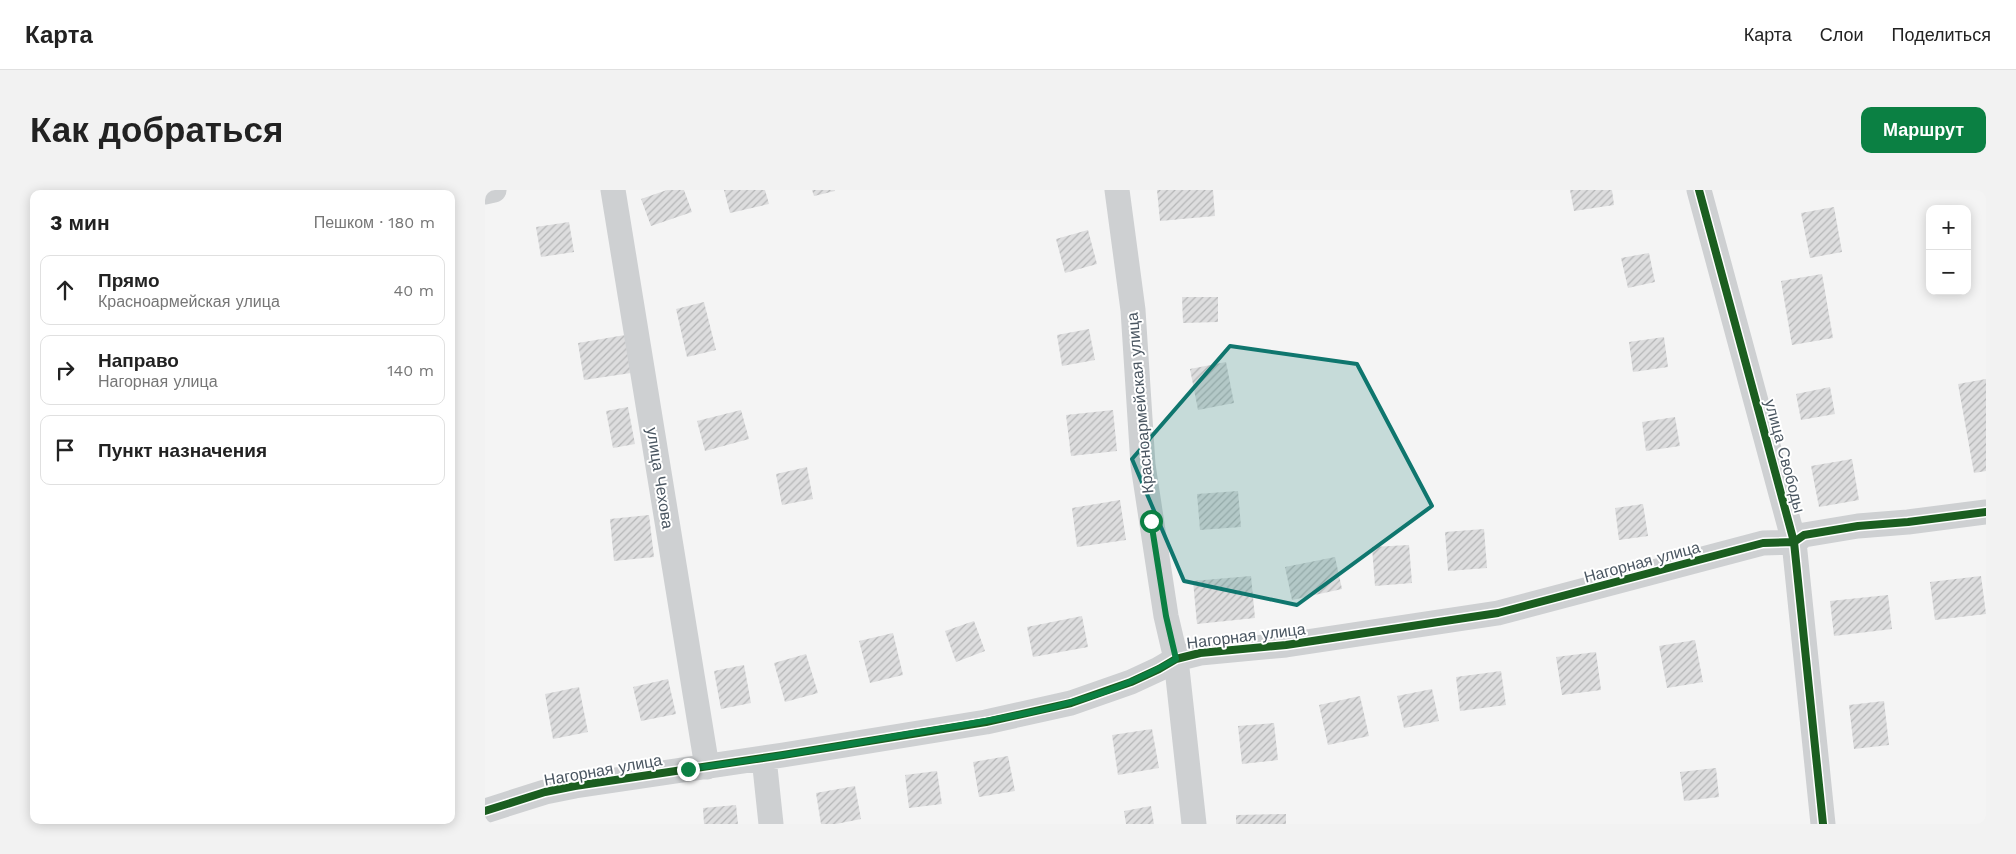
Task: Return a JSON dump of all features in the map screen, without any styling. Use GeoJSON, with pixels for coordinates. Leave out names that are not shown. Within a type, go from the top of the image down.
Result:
{"type":"FeatureCollection","features":[{"type":"Feature","properties":{"kind":"street"},"geometry":{"type":"LineString","coordinates":[[485,192],[494,190]]}},
{"type":"Feature","properties":{"kind":"street","name":"улица Чехова"},"geometry":{"type":"LineString","coordinates":[[613,190],[707,767]]}},
{"type":"Feature","properties":{"kind":"street","name":"Красноармейская улица"},"geometry":{"type":"LineString","coordinates":[[1117,190],[1133,310],[1143,465],[1165,606],[1176,659],[1194,824]]}},
{"type":"Feature","properties":{"kind":"street","name":"улица Свободы"},"geometry":{"type":"LineString","coordinates":[[1699,190],[1794,542],[1823,824]]}},
{"type":"Feature","properties":{"kind":"street","name":"Нагорная улица"},"geometry":{"type":"LineString","coordinates":[[485,811],[545,792],[567,788],[986,722],[1049,709],[1131,682],[1176,659],[1210,651],[1286,645],[1498,613],[1763,543],[1794,542],[1804,535],[1858,526],[1986,512]]}},
{"type":"Feature","properties":{"kind":"street"},"geometry":{"type":"LineString","coordinates":[[764,758],[771,824]]}},
{"type":"Feature","properties":{"kind":"highlighted area"},"geometry":{"type":"Polygon","coordinates":[[[1230,346],[1357,364],[1432,506],[1297,605],[1184,581],[1132,459],[1230,346]]]}},
{"type":"Feature","properties":{"kind":"building"},"geometry":{"type":"Polygon","coordinates":[[[667,190],[684,190],[692,212],[651,226],[641,199],[667,190]]]}},
{"type":"Feature","properties":{"kind":"building"},"geometry":{"type":"Polygon","coordinates":[[[724,190],[765,190],[769,204],[730,213],[724,190]]]}},
{"type":"Feature","properties":{"kind":"building"},"geometry":{"type":"Polygon","coordinates":[[[812,190],[835,190],[835,191],[814,196],[812,190]]]}},
{"type":"Feature","properties":{"kind":"building"},"geometry":{"type":"Polygon","coordinates":[[[1157,190],[1213,190],[1215,216],[1160,221],[1157,190]]]}},
{"type":"Feature","properties":{"kind":"building"},"geometry":{"type":"Polygon","coordinates":[[[1570,190],[1612,190],[1614,205],[1574,211],[1570,190]]]}},
{"type":"Feature","properties":{"kind":"building"},"geometry":{"type":"Polygon","coordinates":[[[1834,207],[1842,252],[1810,258],[1801,213],[1834,207]]]}},
{"type":"Feature","properties":{"kind":"building"},"geometry":{"type":"Polygon","coordinates":[[[569,222],[574,252],[541,257],[536,227],[569,222]]]}},
{"type":"Feature","properties":{"kind":"building"},"geometry":{"type":"Polygon","coordinates":[[[1088,230],[1097,264],[1065,273],[1056,239],[1088,230]]]}},
{"type":"Feature","properties":{"kind":"building"},"geometry":{"type":"Polygon","coordinates":[[[1649,253],[1655,282],[1628,288],[1621,258],[1649,253]]]}},
{"type":"Feature","properties":{"kind":"building"},"geometry":{"type":"Polygon","coordinates":[[[1822,274],[1833,338],[1792,345],[1781,281],[1822,274]]]}},
{"type":"Feature","properties":{"kind":"building"},"geometry":{"type":"Polygon","coordinates":[[[1182,297],[1218,297],[1218,322],[1183,323],[1182,297]]]}},
{"type":"Feature","properties":{"kind":"building"},"geometry":{"type":"Polygon","coordinates":[[[704,302],[716,350],[687,357],[676,309],[704,302]]]}},
{"type":"Feature","properties":{"kind":"building"},"geometry":{"type":"Polygon","coordinates":[[[1089,329],[1095,360],[1062,366],[1057,335],[1089,329]]]}},
{"type":"Feature","properties":{"kind":"building"},"geometry":{"type":"Polygon","coordinates":[[[625,335],[631,373],[584,380],[578,343],[625,335]]]}},
{"type":"Feature","properties":{"kind":"building"},"geometry":{"type":"Polygon","coordinates":[[[1664,337],[1668,367],[1633,372],[1629,342],[1664,337]]]}},
{"type":"Feature","properties":{"kind":"building"},"geometry":{"type":"Polygon","coordinates":[[[1226,362],[1234,403],[1198,410],[1190,369],[1226,362]]]}},
{"type":"Feature","properties":{"kind":"building"},"geometry":{"type":"Polygon","coordinates":[[[1986,379],[1986,471],[1974,473],[1958,384],[1986,379]]]}},
{"type":"Feature","properties":{"kind":"building"},"geometry":{"type":"Polygon","coordinates":[[[1830,387],[1835,414],[1801,420],[1796,394],[1830,387]]]}},
{"type":"Feature","properties":{"kind":"building"},"geometry":{"type":"Polygon","coordinates":[[[628,407],[635,444],[613,448],[606,411],[628,407]]]}},
{"type":"Feature","properties":{"kind":"building"},"geometry":{"type":"Polygon","coordinates":[[[741,410],[749,439],[705,451],[697,421],[741,410]]]}},
{"type":"Feature","properties":{"kind":"building"},"geometry":{"type":"Polygon","coordinates":[[[1113,410],[1117,451],[1071,456],[1066,415],[1113,410]]]}},
{"type":"Feature","properties":{"kind":"building"},"geometry":{"type":"Polygon","coordinates":[[[1675,417],[1680,446],[1646,451],[1642,422],[1675,417]]]}},
{"type":"Feature","properties":{"kind":"building"},"geometry":{"type":"Polygon","coordinates":[[[1852,459],[1859,500],[1819,507],[1811,466],[1852,459]]]}},
{"type":"Feature","properties":{"kind":"building"},"geometry":{"type":"Polygon","coordinates":[[[807,467],[813,499],[782,505],[776,474],[807,467]]]}},
{"type":"Feature","properties":{"kind":"building"},"geometry":{"type":"Polygon","coordinates":[[[1238,491],[1241,527],[1200,530],[1197,494],[1238,491]]]}},
{"type":"Feature","properties":{"kind":"building"},"geometry":{"type":"Polygon","coordinates":[[[1120,500],[1126,540],[1077,547],[1072,508],[1120,500]]]}},
{"type":"Feature","properties":{"kind":"building"},"geometry":{"type":"Polygon","coordinates":[[[1643,504],[1648,536],[1619,540],[1615,508],[1643,504]]]}},
{"type":"Feature","properties":{"kind":"building"},"geometry":{"type":"Polygon","coordinates":[[[649,515],[654,557],[614,561],[610,519],[649,515]]]}},
{"type":"Feature","properties":{"kind":"building"},"geometry":{"type":"Polygon","coordinates":[[[1484,529],[1487,568],[1448,571],[1445,532],[1484,529]]]}},
{"type":"Feature","properties":{"kind":"building"},"geometry":{"type":"Polygon","coordinates":[[[1409,545],[1412,583],[1375,586],[1372,547],[1409,545]]]}},
{"type":"Feature","properties":{"kind":"building"},"geometry":{"type":"Polygon","coordinates":[[[1335,557],[1342,589],[1292,600],[1285,567],[1335,557]]]}},
{"type":"Feature","properties":{"kind":"building"},"geometry":{"type":"Polygon","coordinates":[[[1251,576],[1255,618],[1197,624],[1193,581],[1251,576]]]}},
{"type":"Feature","properties":{"kind":"building"},"geometry":{"type":"Polygon","coordinates":[[[1981,576],[1986,614],[1935,620],[1930,582],[1981,576]]]}},
{"type":"Feature","properties":{"kind":"building"},"geometry":{"type":"Polygon","coordinates":[[[1888,595],[1892,629],[1834,636],[1830,601],[1888,595]]]}},
{"type":"Feature","properties":{"kind":"building"},"geometry":{"type":"Polygon","coordinates":[[[1082,616],[1088,647],[1033,657],[1027,627],[1082,616]]]}},
{"type":"Feature","properties":{"kind":"building"},"geometry":{"type":"Polygon","coordinates":[[[974,621],[985,651],[956,662],[945,631],[974,621]]]}},
{"type":"Feature","properties":{"kind":"building"},"geometry":{"type":"Polygon","coordinates":[[[893,633],[903,675],[870,683],[859,641],[893,633]]]}},
{"type":"Feature","properties":{"kind":"building"},"geometry":{"type":"Polygon","coordinates":[[[1695,640],[1703,682],[1667,688],[1659,646],[1695,640]]]}},
{"type":"Feature","properties":{"kind":"building"},"geometry":{"type":"Polygon","coordinates":[[[1596,652],[1601,690],[1562,695],[1556,657],[1596,652]]]}},
{"type":"Feature","properties":{"kind":"building"},"geometry":{"type":"Polygon","coordinates":[[[806,654],[818,693],[785,702],[774,663],[806,654]]]}},
{"type":"Feature","properties":{"kind":"building"},"geometry":{"type":"Polygon","coordinates":[[[744,665],[751,703],[721,709],[714,671],[744,665]]]}},
{"type":"Feature","properties":{"kind":"building"},"geometry":{"type":"Polygon","coordinates":[[[1501,671],[1506,705],[1460,711],[1456,677],[1501,671]]]}},
{"type":"Feature","properties":{"kind":"building"},"geometry":{"type":"Polygon","coordinates":[[[668,679],[676,714],[641,721],[633,687],[668,679]]]}},
{"type":"Feature","properties":{"kind":"building"},"geometry":{"type":"Polygon","coordinates":[[[579,687],[588,732],[553,739],[545,694],[579,687]]]}},
{"type":"Feature","properties":{"kind":"building"},"geometry":{"type":"Polygon","coordinates":[[[1432,689],[1439,721],[1404,728],[1397,696],[1432,689]]]}},
{"type":"Feature","properties":{"kind":"building"},"geometry":{"type":"Polygon","coordinates":[[[1360,696],[1369,736],[1328,745],[1319,705],[1360,696]]]}},
{"type":"Feature","properties":{"kind":"building"},"geometry":{"type":"Polygon","coordinates":[[[1884,701],[1889,745],[1854,749],[1849,705],[1884,701]]]}},
{"type":"Feature","properties":{"kind":"building"},"geometry":{"type":"Polygon","coordinates":[[[1274,723],[1278,760],[1242,764],[1238,726],[1274,723]]]}},
{"type":"Feature","properties":{"kind":"building"},"geometry":{"type":"Polygon","coordinates":[[[1152,729],[1159,768],[1118,775],[1112,735],[1152,729]]]}},
{"type":"Feature","properties":{"kind":"building"},"geometry":{"type":"Polygon","coordinates":[[[1008,756],[1015,791],[979,797],[973,762],[1008,756]]]}},
{"type":"Feature","properties":{"kind":"building"},"geometry":{"type":"Polygon","coordinates":[[[1716,768],[1719,797],[1684,801],[1680,772],[1716,768]]]}},
{"type":"Feature","properties":{"kind":"building"},"geometry":{"type":"Polygon","coordinates":[[[937,771],[942,804],[909,808],[905,775],[937,771]]]}},
{"type":"Feature","properties":{"kind":"building"},"geometry":{"type":"Polygon","coordinates":[[[855,786],[861,819],[836,824],[821,824],[816,793],[855,786]]]}},
{"type":"Feature","properties":{"kind":"building"},"geometry":{"type":"Polygon","coordinates":[[[736,805],[738,824],[704,824],[703,808],[736,805]]]}},
{"type":"Feature","properties":{"kind":"building"},"geometry":{"type":"Polygon","coordinates":[[[1151,806],[1154,824],[1126,824],[1124,811],[1151,806]]]}},
{"type":"Feature","properties":{"kind":"building"},"geometry":{"type":"Polygon","coordinates":[[[1286,814],[1286,824],[1236,824],[1236,815],[1286,814]]]}},
{"type":"Feature","properties":{"kind":"cycle path"},"geometry":{"type":"LineString","coordinates":[[1699,190],[1794,542],[1823,824]]}},
{"type":"Feature","properties":{"kind":"cycle path"},"geometry":{"type":"LineString","coordinates":[[485,811],[545,792],[575,786],[986,722],[1071,703],[1131,682],[1176,659],[1200,653],[1286,645],[1498,613],[1763,543],[1794,542],[1804,535],[1858,526],[1986,512]]}},
{"type":"Feature","properties":{"kind":"route"},"geometry":{"type":"LineString","coordinates":[[688,769],[986,722],[1049,709],[1104,692],[1159,669],[1176,659],[1166,616],[1151,521]]}}]}
